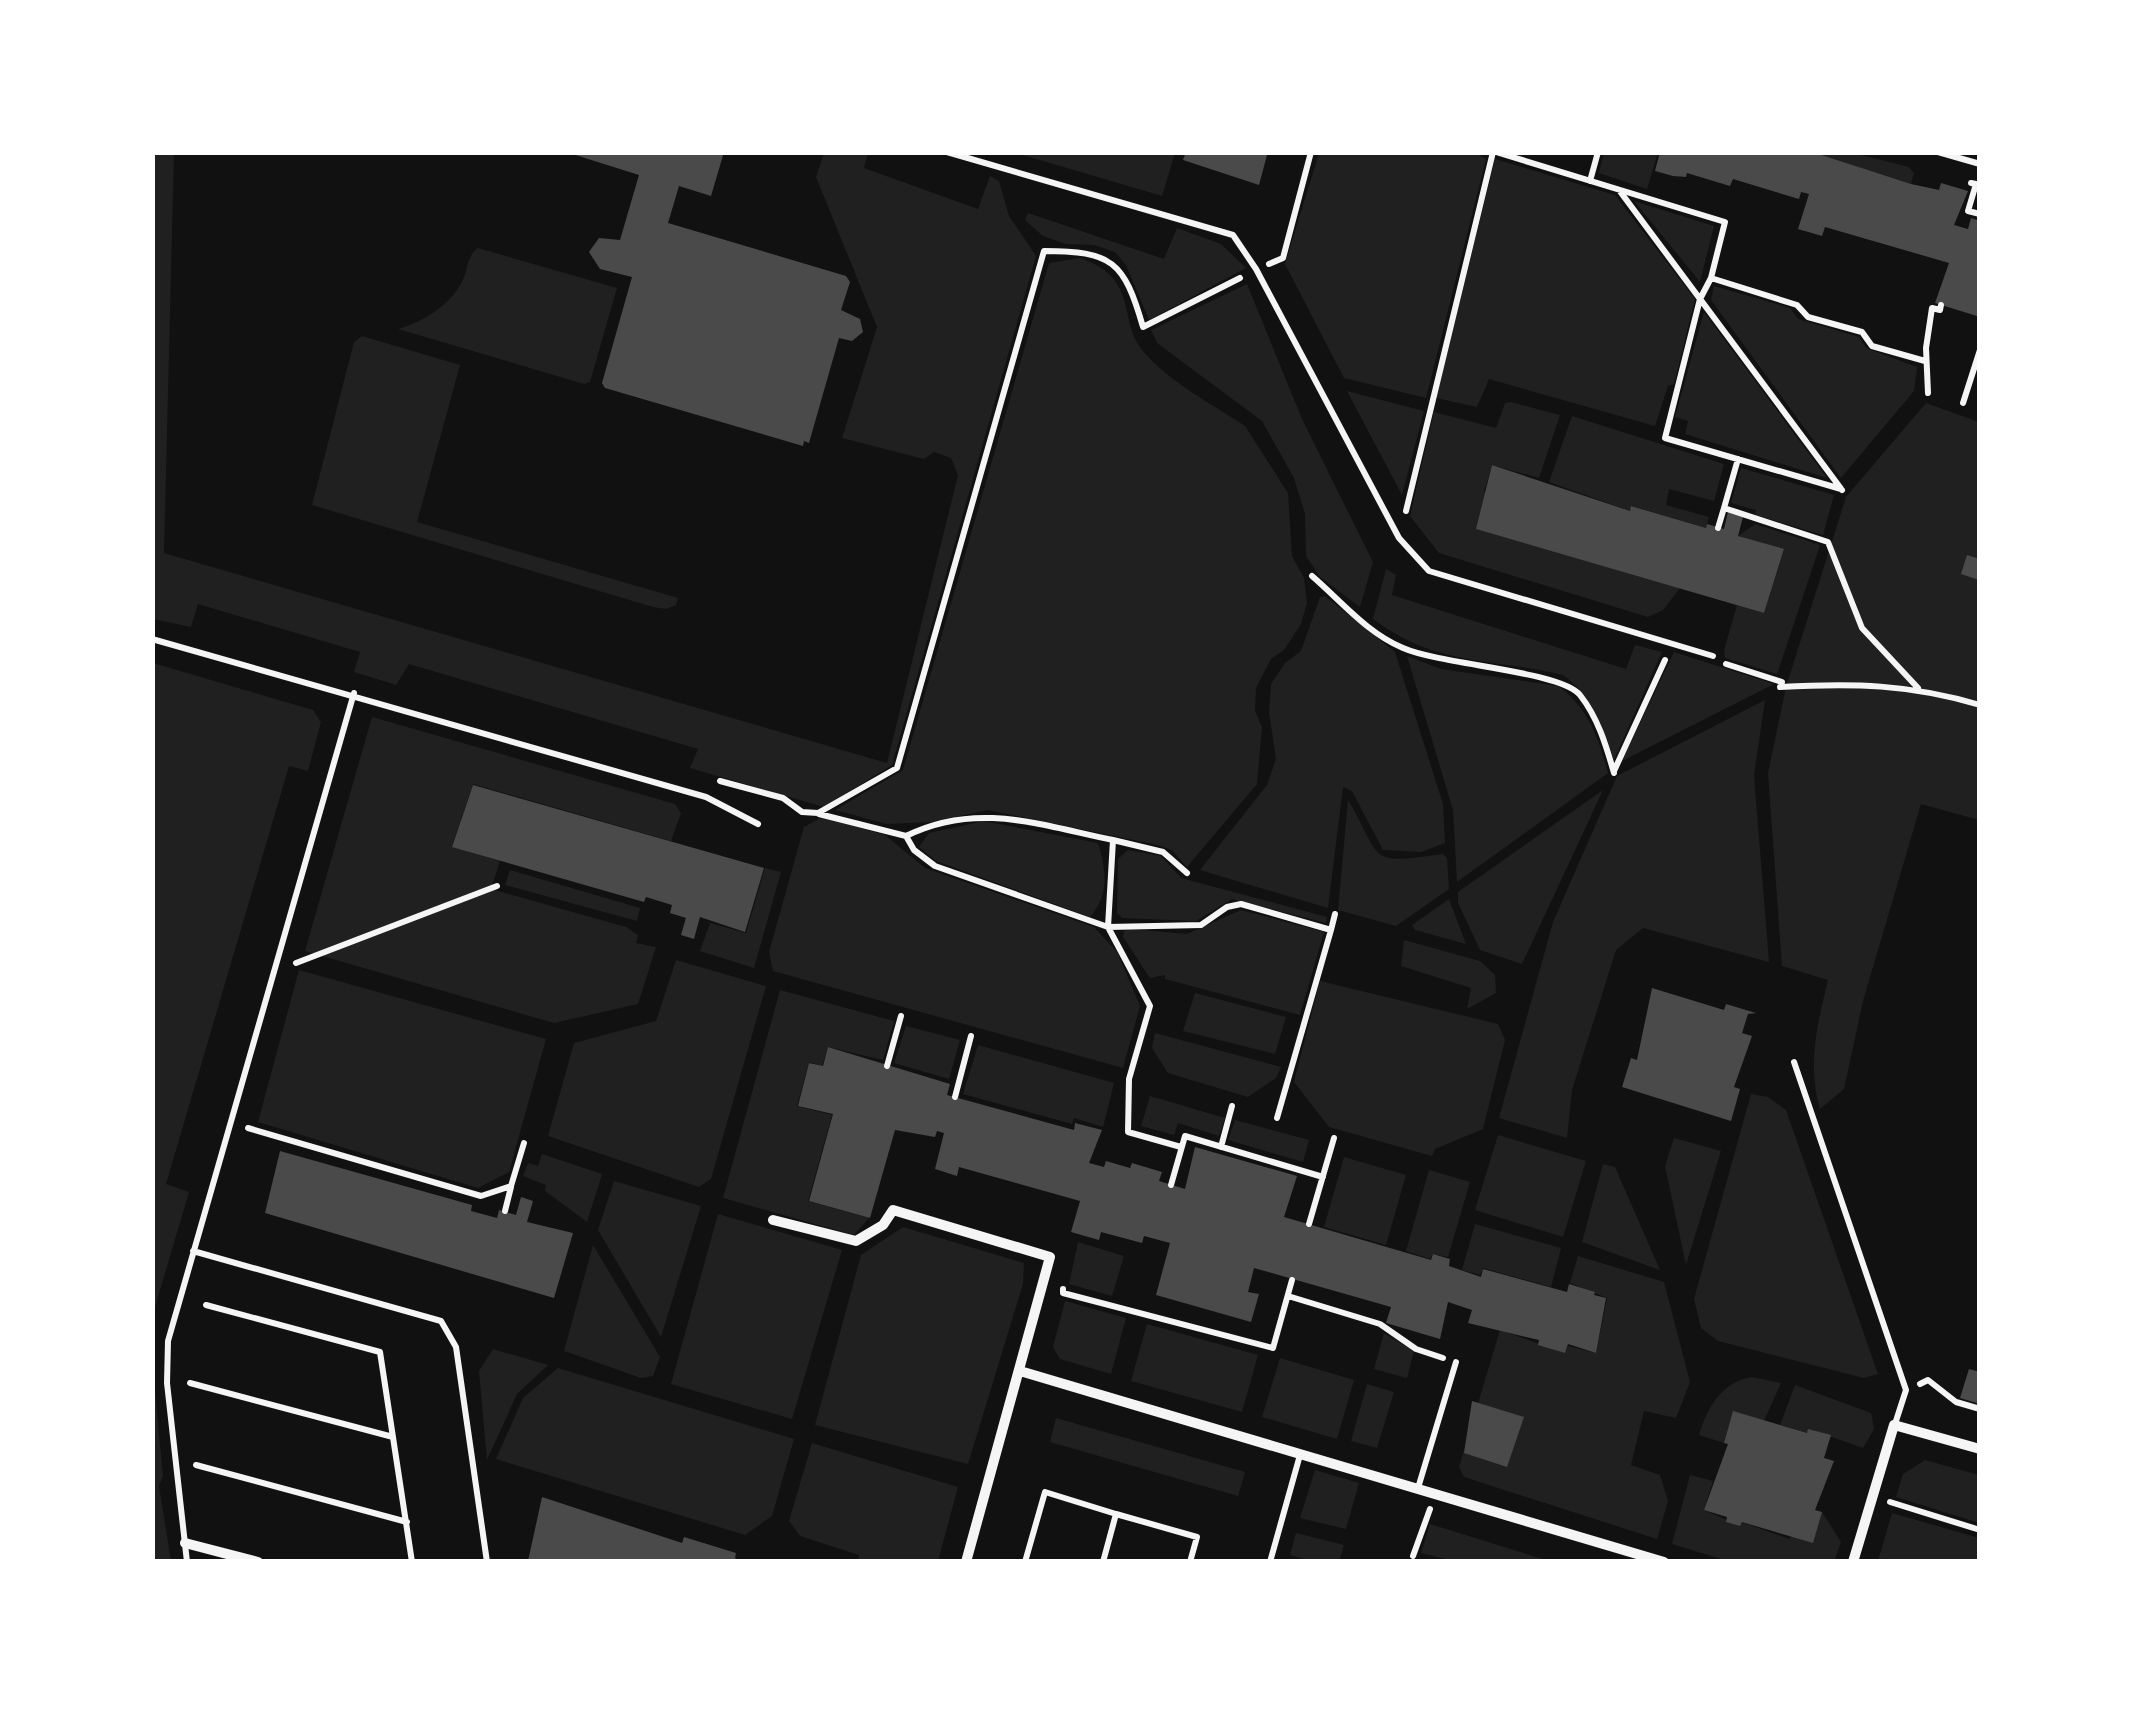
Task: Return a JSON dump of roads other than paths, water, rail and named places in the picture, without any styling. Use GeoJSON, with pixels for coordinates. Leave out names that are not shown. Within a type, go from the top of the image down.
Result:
{"type":"FeatureCollection","features":[{"type":"Feature","properties":{"kind":"street"},"geometry":{"type":"LineString","coordinates":[[773,1220],[856,1241],[883,1225],[893,1210],[1050,1257],[966,1562]]}},
{"type":"Feature","properties":{"kind":"street"},"geometry":{"type":"LineString","coordinates":[[1020,1371],[1664,1562]]}},
{"type":"Feature","properties":{"kind":"street"},"geometry":{"type":"LineString","coordinates":[[1853,1562],[1894,1426],[1980,1449]]}},
{"type":"Feature","properties":{"kind":"street"},"geometry":{"type":"LineString","coordinates":[[185,1543],[258,1562]]}},
{"type":"Feature","properties":{"kind":"lane"},"geometry":{"type":"LineString","coordinates":[[947,152],[1233,235],[1256,270],[1399,538],[1429,571],[1712,656]]}},
{"type":"Feature","properties":{"kind":"lane"},"geometry":{"type":"LineString","coordinates":[[1938,152],[1980,164]]}},
{"type":"Feature","properties":{"kind":"lane"},"geometry":{"type":"LineString","coordinates":[[152,639],[354,693],[706,797],[758,824]]}},
{"type":"Feature","properties":{"kind":"lane"},"geometry":{"type":"LineString","coordinates":[[187,1562],[166,1368],[171,1327],[354,693]]}},
{"type":"Feature","properties":{"kind":"lane"},"geometry":{"type":"LineString","coordinates":[[1794,1062],[1906,1390],[1894,1426]]}},
{"type":"Feature","properties":{"kind":"lane"},"geometry":{"type":"LineString","coordinates":[[193,1251],[441,1321],[456,1347],[486,1562]]}},
{"type":"Feature","properties":{"kind":"lane"},"geometry":{"type":"LineString","coordinates":[[206,1305],[380,1352],[412,1562]]}},
{"type":"Feature","properties":{"kind":"lane"},"geometry":{"type":"LineString","coordinates":[[1417,1489],[1456,1362]]}},
{"type":"Feature","properties":{"kind":"lane"},"geometry":{"type":"LineString","coordinates":[[190,1382],[393,1437]]}},
{"type":"Feature","properties":{"kind":"lane"},"geometry":{"type":"LineString","coordinates":[[1270,1562],[1300,1455]]}},
{"type":"Feature","properties":{"kind":"lane"},"geometry":{"type":"LineString","coordinates":[[196,1465],[407,1522]]}},
{"type":"Feature","properties":{"kind":"lane"},"geometry":{"type":"LineString","coordinates":[[1024,1562],[1045,1492],[1197,1537],[1190,1562]]}},
{"type":"Feature","properties":{"kind":"lane"},"geometry":{"type":"LineString","coordinates":[[1103,1562],[1116,1514]]}}]}
